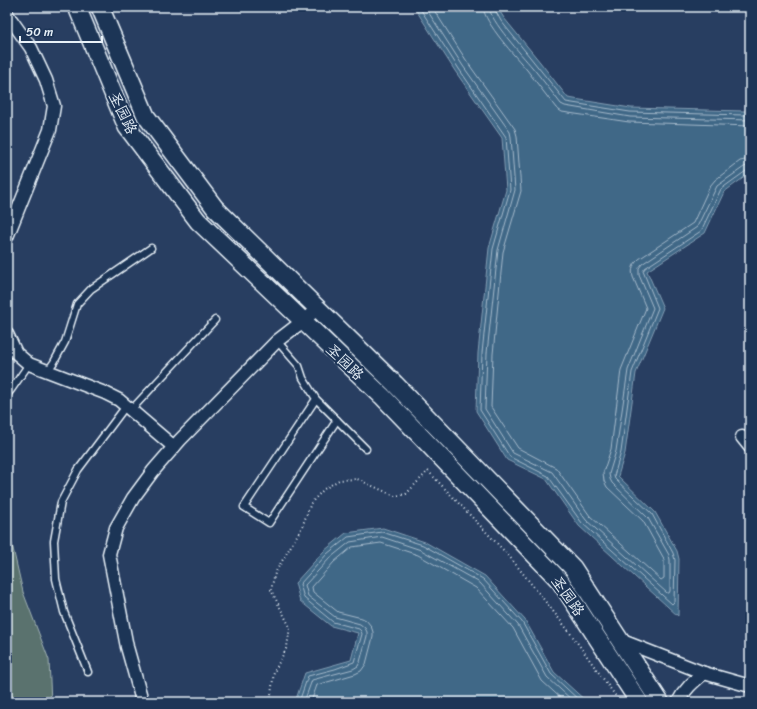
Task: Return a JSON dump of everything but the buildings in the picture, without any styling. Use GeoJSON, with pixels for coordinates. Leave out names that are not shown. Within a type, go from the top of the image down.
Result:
{"type":"FeatureCollection","features":[{"type":"Feature","properties":{"kind":"street","name":"圣园路"},"geometry":{"type":"LineString","coordinates":[[77,7],[127,127],[198,221],[383,397],[560,581],[639,702]]}},
{"type":"Feature","properties":{"kind":"street","name":"圣园路"},"geometry":{"type":"LineString","coordinates":[[100,7],[146,116],[215,208],[395,384],[573,568],[660,702]]}},
{"type":"Feature","properties":{"kind":"street"},"geometry":{"type":"LineString","coordinates":[[7,14],[31,48],[46,80],[54,106],[50,130],[7,236]]}},
{"type":"Feature","properties":{"kind":"street"},"geometry":{"type":"LineString","coordinates":[[140,702],[140,696],[127,647],[109,554],[116,528],[133,498],[153,471],[174,447],[277,341],[318,308]]}},
{"type":"Feature","properties":{"kind":"street"},"geometry":{"type":"LineString","coordinates":[[7,334],[16,353],[29,364],[105,393],[119,400],[174,447]]}},
{"type":"Feature","properties":{"kind":"street"},"geometry":{"type":"LineString","coordinates":[[742,437],[750,447]]}},
{"type":"Feature","properties":{"kind":"street"},"geometry":{"type":"LineString","coordinates":[[620,640],[704,673],[750,686]]}},
{"type":"Feature","properties":{"kind":"street"},"geometry":{"type":"LineString","coordinates":[[678,702],[682,694],[704,673]]}},
{"type":"Feature","properties":{"kind":"lane"},"geometry":{"type":"LineString","coordinates":[[47,372],[65,342],[77,304],[91,289],[151,248]]}},
{"type":"Feature","properties":{"kind":"lane"},"geometry":{"type":"LineString","coordinates":[[88,672],[64,612],[56,579],[54,541],[61,502],[78,470],[128,408],[215,320]]}},
{"type":"Feature","properties":{"kind":"lane"},"geometry":{"type":"LineString","coordinates":[[277,341],[300,366],[303,378],[316,399],[366,449]]}},
{"type":"Feature","properties":{"kind":"lane"},"geometry":{"type":"LineString","coordinates":[[7,394],[29,364]]}},
{"type":"Feature","properties":{"kind":"lane"},"geometry":{"type":"LineString","coordinates":[[316,399],[244,507],[269,523],[337,420]]}},
{"type":"Feature","properties":{"kind":"path"},"geometry":{"type":"LineString","coordinates":[[270,702],[274,672],[287,647],[290,627],[271,590],[275,573],[302,527],[311,503],[324,489],[340,480],[357,479],[395,496],[406,494],[428,471],[509,556],[568,630],[620,702]]}},
{"type":"Feature","properties":{"kind":"green space"},"geometry":{"type":"Polygon","coordinates":[[[7,538],[11,540],[23,592],[49,660],[51,702],[7,702],[7,538]]]}},
{"type":"Feature","properties":{"kind":"water"},"geometry":{"type":"Polygon","coordinates":[[[414,7],[497,7],[504,18],[568,98],[631,108],[750,111],[750,173],[724,192],[705,233],[647,271],[663,308],[636,373],[625,453],[618,476],[655,512],[677,551],[679,559],[678,616],[579,526],[546,479],[507,460],[476,411],[478,353],[489,248],[506,190],[502,138],[455,71],[414,7]]]}},
{"type":"Feature","properties":{"kind":"water"},"geometry":{"type":"Polygon","coordinates":[[[383,528],[425,542],[485,576],[525,620],[554,672],[587,702],[295,702],[305,673],[351,660],[358,633],[331,626],[300,601],[295,583],[324,551],[346,533],[383,528]]]}}]}
